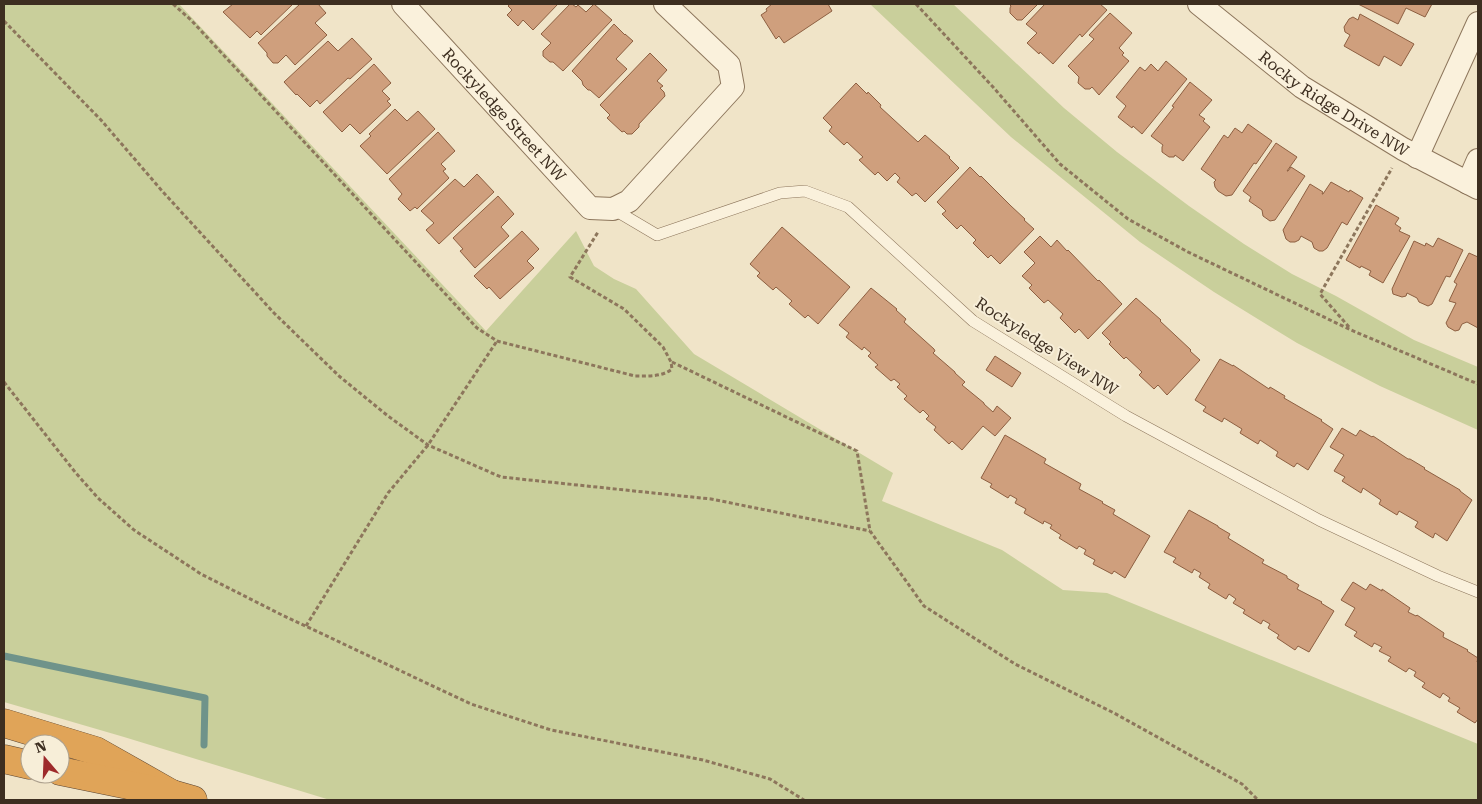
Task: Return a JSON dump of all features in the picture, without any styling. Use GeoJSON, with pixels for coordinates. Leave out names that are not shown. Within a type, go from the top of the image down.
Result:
{"type":"FeatureCollection","features":[{"type":"Feature","properties":{"kind":"highway"},"geometry":{"type":"LineString","coordinates":[[4,724],[96,751],[182,797]]}},
{"type":"Feature","properties":{"kind":"highway"},"geometry":{"type":"LineString","coordinates":[[4,759],[20,763]]}},
{"type":"Feature","properties":{"kind":"highway"},"geometry":{"type":"LineString","coordinates":[[70,773],[182,797]]}},
{"type":"Feature","properties":{"kind":"street","name":"Rockyledge Street NW"},"geometry":{"type":"LineString","coordinates":[[403,4],[590,208],[613,209]]}},
{"type":"Feature","properties":{"kind":"street"},"geometry":{"type":"LineString","coordinates":[[613,209],[629,201],[733,87],[729,65],[665,4]]}},
{"type":"Feature","properties":{"kind":"street","name":"Rocky Ridge Drive NW"},"geometry":{"type":"LineString","coordinates":[[1199,4],[1302,87],[1410,153],[1473,186]]}},
{"type":"Feature","properties":{"kind":"street"},"geometry":{"type":"LineString","coordinates":[[1410,153],[1478,23]]}},
{"type":"Feature","properties":{"kind":"street"},"geometry":{"type":"LineString","coordinates":[[1473,186],[1478,160]]}},
{"type":"Feature","properties":{"kind":"lane","name":"Rockyledge View NW"},"geometry":{"type":"LineString","coordinates":[[613,209],[657,235],[780,193],[805,191],[848,207],[973,320],[1126,416],[1319,520],[1438,576],[1478,592]]}},
{"type":"Feature","properties":{"kind":"path"},"geometry":{"type":"LineString","coordinates":[[173,4],[191,20],[477,328],[497,340],[634,376],[651,376],[667,373],[672,369],[671,362],[663,347],[624,309],[570,278],[613,209]]}},
{"type":"Feature","properties":{"kind":"path"},"geometry":{"type":"LineString","coordinates":[[916,4],[993,87],[1060,164],[1128,219],[1188,252],[1351,330],[1478,384]]}},
{"type":"Feature","properties":{"kind":"path"},"geometry":{"type":"LineString","coordinates":[[4,20],[101,120],[163,192],[274,313],[339,376],[428,446],[500,477],[711,499],[870,531]]}},
{"type":"Feature","properties":{"kind":"path"},"geometry":{"type":"LineString","coordinates":[[1351,330],[1320,294],[1410,153]]}},
{"type":"Feature","properties":{"kind":"path"},"geometry":{"type":"LineString","coordinates":[[306,626],[388,493],[428,446],[497,340]]}},
{"type":"Feature","properties":{"kind":"path"},"geometry":{"type":"LineString","coordinates":[[671,362],[857,451],[870,531],[924,606],[1015,664],[1114,713],[1242,784],[1258,800]]}},
{"type":"Feature","properties":{"kind":"path"},"geometry":{"type":"LineString","coordinates":[[4,382],[75,472],[98,498],[134,530],[201,574],[472,704],[550,730],[703,760],[761,776],[770,779],[804,800]]}},
{"type":"Feature","properties":{"kind":"green space"},"geometry":{"type":"Polygon","coordinates":[[[4,4],[179,4],[486,331],[576,231],[594,266],[614,279],[636,289],[694,354],[893,473],[882,501],[1002,550],[1063,590],[1107,593],[1478,744],[1478,800],[330,800],[4,702],[4,4]]]}},
{"type":"Feature","properties":{"kind":"green space"},"geometry":{"type":"Polygon","coordinates":[[[870,4],[953,4],[1064,108],[1117,152],[1189,206],[1292,274],[1336,296],[1414,340],[1478,367],[1478,430],[1380,386],[1297,343],[1214,292],[1140,242],[1011,137],[870,4]]]}},
{"type":"Feature","properties":{"kind":"building"},"geometry":{"type":"Polygon","coordinates":[[[233,4],[293,4],[261,35],[257,31],[250,38],[223,12],[233,4]]]}},
{"type":"Feature","properties":{"kind":"building"},"geometry":{"type":"Polygon","coordinates":[[[300,4],[318,4],[326,13],[315,23],[327,35],[295,65],[286,55],[278,63],[273,63],[258,43],[300,4]]]}},
{"type":"Feature","properties":{"kind":"building"},"geometry":{"type":"Polygon","coordinates":[[[510,4],[558,4],[533,30],[523,20],[518,26],[507,15],[512,10],[508,6],[510,4]]]}},
{"type":"Feature","properties":{"kind":"building"},"geometry":{"type":"Polygon","coordinates":[[[570,4],[576,7],[578,5],[586,12],[594,4],[612,20],[563,71],[543,56],[543,51],[551,43],[541,34],[570,4]]]}},
{"type":"Feature","properties":{"kind":"building"},"geometry":{"type":"Polygon","coordinates":[[[772,4],[828,4],[832,11],[784,43],[779,36],[776,39],[761,15],[772,4]]]}},
{"type":"Feature","properties":{"kind":"building"},"geometry":{"type":"Polygon","coordinates":[[[1009,4],[1038,4],[1022,20],[1017,20],[1010,13],[1011,6],[1009,4]]]}},
{"type":"Feature","properties":{"kind":"building"},"geometry":{"type":"Polygon","coordinates":[[[1045,4],[1100,4],[1107,10],[1082,37],[1080,34],[1053,64],[1027,43],[1037,33],[1026,24],[1045,4]]]}},
{"type":"Feature","properties":{"kind":"building"},"geometry":{"type":"Polygon","coordinates":[[[1358,4],[1432,4],[1425,17],[1406,8],[1398,24],[1358,4]]]}},
{"type":"Feature","properties":{"kind":"building"},"geometry":{"type":"Polygon","coordinates":[[[1110,13],[1132,33],[1119,48],[1124,53],[1122,55],[1129,61],[1099,95],[1092,87],[1085,89],[1078,83],[1079,77],[1068,66],[1094,39],[1089,35],[1110,13]]]}},
{"type":"Feature","properties":{"kind":"building"},"geometry":{"type":"Polygon","coordinates":[[[1360,14],[1414,44],[1401,66],[1384,56],[1379,66],[1344,46],[1350,35],[1345,32],[1344,27],[1349,19],[1353,17],[1358,20],[1360,14]]]}},
{"type":"Feature","properties":{"kind":"building"},"geometry":{"type":"Polygon","coordinates":[[[614,24],[633,41],[616,59],[627,69],[599,98],[583,85],[582,81],[572,71],[614,24]]]}},
{"type":"Feature","properties":{"kind":"building"},"geometry":{"type":"Polygon","coordinates":[[[352,38],[372,59],[320,104],[317,100],[310,107],[284,82],[328,41],[338,51],[352,38]]]}},
{"type":"Feature","properties":{"kind":"building"},"geometry":{"type":"Polygon","coordinates":[[[650,53],[667,70],[657,81],[663,86],[660,88],[665,96],[632,134],[627,134],[624,131],[622,132],[607,118],[610,115],[600,105],[650,53]]]}},
{"type":"Feature","properties":{"kind":"building"},"geometry":{"type":"Polygon","coordinates":[[[1166,61],[1187,79],[1142,134],[1118,117],[1126,106],[1116,97],[1140,67],[1145,71],[1151,64],[1158,71],[1166,61]]]}},
{"type":"Feature","properties":{"kind":"building"},"geometry":{"type":"Polygon","coordinates":[[[374,64],[391,83],[382,91],[390,99],[387,101],[391,105],[360,134],[350,124],[342,132],[323,112],[374,64]]]}},
{"type":"Feature","properties":{"kind":"building"},"geometry":{"type":"Polygon","coordinates":[[[1190,82],[1212,100],[1199,115],[1205,119],[1203,121],[1210,127],[1183,161],[1175,155],[1174,157],[1169,157],[1162,152],[1163,145],[1151,136],[1174,107],[1172,106],[1190,82]]]}},
{"type":"Feature","properties":{"kind":"building"},"geometry":{"type":"Polygon","coordinates":[[[856,83],[867,94],[868,92],[881,105],[880,107],[918,142],[925,135],[950,157],[959,168],[925,202],[916,193],[912,196],[897,182],[900,178],[895,173],[887,181],[878,172],[875,175],[859,160],[863,157],[847,142],[844,145],[829,131],[832,127],[823,118],[856,83]]]}},
{"type":"Feature","properties":{"kind":"building"},"geometry":{"type":"Polygon","coordinates":[[[395,109],[407,121],[418,111],[435,129],[387,174],[360,146],[371,136],[369,134],[395,109]]]}},
{"type":"Feature","properties":{"kind":"building"},"geometry":{"type":"Polygon","coordinates":[[[1248,124],[1272,141],[1232,195],[1226,196],[1215,187],[1214,182],[1216,180],[1201,169],[1224,135],[1228,138],[1235,128],[1242,133],[1248,124]]]}},
{"type":"Feature","properties":{"kind":"building"},"geometry":{"type":"Polygon","coordinates":[[[438,132],[455,151],[441,164],[446,169],[443,171],[449,178],[417,209],[415,207],[410,211],[398,199],[402,194],[389,179],[438,132]]]}},
{"type":"Feature","properties":{"kind":"building"},"geometry":{"type":"Polygon","coordinates":[[[1276,143],[1297,157],[1287,171],[1291,167],[1305,176],[1275,220],[1270,221],[1263,216],[1262,210],[1249,201],[1251,197],[1243,191],[1276,143]]]}},
{"type":"Feature","properties":{"kind":"building"},"geometry":{"type":"Polygon","coordinates":[[[970,167],[1034,229],[1000,264],[991,255],[988,258],[973,243],[976,240],[961,225],[957,229],[942,214],[946,211],[937,202],[970,167]]]}},
{"type":"Feature","properties":{"kind":"building"},"geometry":{"type":"Polygon","coordinates":[[[477,174],[494,192],[439,244],[426,230],[434,223],[421,211],[455,179],[464,187],[477,174]]]}},
{"type":"Feature","properties":{"kind":"building"},"geometry":{"type":"Polygon","coordinates":[[[1331,182],[1363,198],[1347,225],[1342,222],[1327,248],[1323,251],[1314,248],[1312,242],[1301,236],[1299,240],[1290,242],[1286,239],[1283,230],[1310,184],[1323,192],[1323,194],[1331,182]]]}},
{"type":"Feature","properties":{"kind":"building"},"geometry":{"type":"Polygon","coordinates":[[[498,196],[514,214],[501,227],[509,236],[475,268],[460,251],[463,249],[453,238],[498,196]]]}},
{"type":"Feature","properties":{"kind":"building"},"geometry":{"type":"Polygon","coordinates":[[[1376,205],[1399,218],[1395,224],[1401,228],[1399,231],[1410,236],[1383,283],[1369,275],[1371,271],[1361,266],[1360,268],[1346,260],[1376,205]]]}},
{"type":"Feature","properties":{"kind":"building"},"geometry":{"type":"Polygon","coordinates":[[[782,227],[850,287],[818,324],[808,315],[805,318],[789,304],[792,301],[776,287],[773,290],[757,276],[760,273],[750,264],[782,227]]]}},
{"type":"Feature","properties":{"kind":"building"},"geometry":{"type":"Polygon","coordinates":[[[522,231],[539,249],[527,261],[534,268],[500,299],[489,287],[487,289],[474,276],[522,231]]]}},
{"type":"Feature","properties":{"kind":"building"},"geometry":{"type":"Polygon","coordinates":[[[1040,236],[1051,247],[1057,240],[1122,304],[1088,339],[1079,329],[1075,333],[1060,318],[1063,314],[1048,300],[1044,303],[1029,288],[1032,285],[1022,276],[1035,263],[1024,252],[1040,236]]]}},
{"type":"Feature","properties":{"kind":"building"},"geometry":{"type":"Polygon","coordinates":[[[1438,238],[1463,250],[1450,277],[1446,276],[1432,304],[1428,306],[1407,293],[1406,296],[1402,297],[1393,294],[1392,289],[1414,241],[1425,246],[1426,243],[1433,247],[1438,238]]]}},
{"type":"Feature","properties":{"kind":"building"},"geometry":{"type":"Polygon","coordinates":[[[1469,253],[1478,257],[1478,328],[1467,322],[1462,324],[1459,330],[1455,331],[1448,327],[1446,323],[1456,303],[1449,301],[1457,284],[1454,282],[1469,253]]]}},
{"type":"Feature","properties":{"kind":"building"},"geometry":{"type":"Polygon","coordinates":[[[871,288],[897,309],[906,319],[904,322],[934,349],[933,353],[965,382],[962,385],[993,412],[997,406],[1011,418],[995,436],[983,426],[962,450],[952,441],[949,444],[934,430],[936,427],[926,419],[929,416],[923,410],[920,413],[904,399],[907,396],[897,387],[900,384],[894,379],[891,381],[875,367],[878,365],[868,356],[871,353],[864,347],[862,350],[846,337],[849,333],[839,325],[871,288]]]}},
{"type":"Feature","properties":{"kind":"building"},"geometry":{"type":"Polygon","coordinates":[[[1136,298],[1161,320],[1200,360],[1167,395],[1158,385],[1154,389],[1139,375],[1142,372],[1126,357],[1124,359],[1109,344],[1111,342],[1102,333],[1136,298]]]}},
{"type":"Feature","properties":{"kind":"building"},"geometry":{"type":"Polygon","coordinates":[[[995,356],[1021,373],[1012,387],[986,370],[995,356]]]}},
{"type":"Feature","properties":{"kind":"building"},"geometry":{"type":"Polygon","coordinates":[[[1220,359],[1233,365],[1269,389],[1270,387],[1285,396],[1284,398],[1322,420],[1333,429],[1308,470],[1297,463],[1294,467],[1276,456],[1278,452],[1260,440],[1258,444],[1240,433],[1242,429],[1224,418],[1222,422],[1203,411],[1206,407],[1195,400],[1220,359]]]}},
{"type":"Feature","properties":{"kind":"building"},"geometry":{"type":"Polygon","coordinates":[[[1342,428],[1356,436],[1360,430],[1373,436],[1460,490],[1472,500],[1447,541],[1435,533],[1433,538],[1415,527],[1418,522],[1399,511],[1397,515],[1379,504],[1381,500],[1363,488],[1361,493],[1342,481],[1345,477],[1334,471],[1344,455],[1330,447],[1342,428]]]}},
{"type":"Feature","properties":{"kind":"building"},"geometry":{"type":"Polygon","coordinates":[[[1005,435],[1046,459],[1044,463],[1081,484],[1079,489],[1103,502],[1115,510],[1113,514],[1150,536],[1125,578],[1114,571],[1112,574],[1093,564],[1095,560],[1084,554],[1086,550],[1079,546],[1077,549],[1059,538],[1061,535],[1050,528],[1052,525],[1044,521],[1043,524],[1024,513],[1026,509],[1015,503],[1017,499],[1010,495],[1008,498],[990,487],[992,484],[981,478],[1005,435]]]}},
{"type":"Feature","properties":{"kind":"building"},"geometry":{"type":"Polygon","coordinates":[[[1189,510],[1230,534],[1228,538],[1264,560],[1262,563],[1287,576],[1287,578],[1299,585],[1297,589],[1322,602],[1334,611],[1309,652],[1298,646],[1295,650],[1277,638],[1279,635],[1268,628],[1270,624],[1263,620],[1261,624],[1243,613],[1245,610],[1233,603],[1236,599],[1229,594],[1226,599],[1208,588],[1210,584],[1199,577],[1201,573],[1194,569],[1192,573],[1173,562],[1176,558],[1164,552],[1189,510]]]}},
{"type":"Feature","properties":{"kind":"building"},"geometry":{"type":"Polygon","coordinates":[[[1353,582],[1366,590],[1370,584],[1382,591],[1382,589],[1410,608],[1408,612],[1417,615],[1444,633],[1443,637],[1468,650],[1478,658],[1478,719],[1475,723],[1457,712],[1460,708],[1448,701],[1450,698],[1443,693],[1440,698],[1422,687],[1425,683],[1414,676],[1416,672],[1409,668],[1406,672],[1388,661],[1391,657],[1379,651],[1382,647],[1374,643],[1372,647],[1354,636],[1357,632],[1345,625],[1355,608],[1341,600],[1353,582]]]}},
{"type":"Feature","properties":{"kind":"waterway"},"geometry":{"type":"LineString","coordinates":[[4,656],[205,698],[204,745]]}}]}
